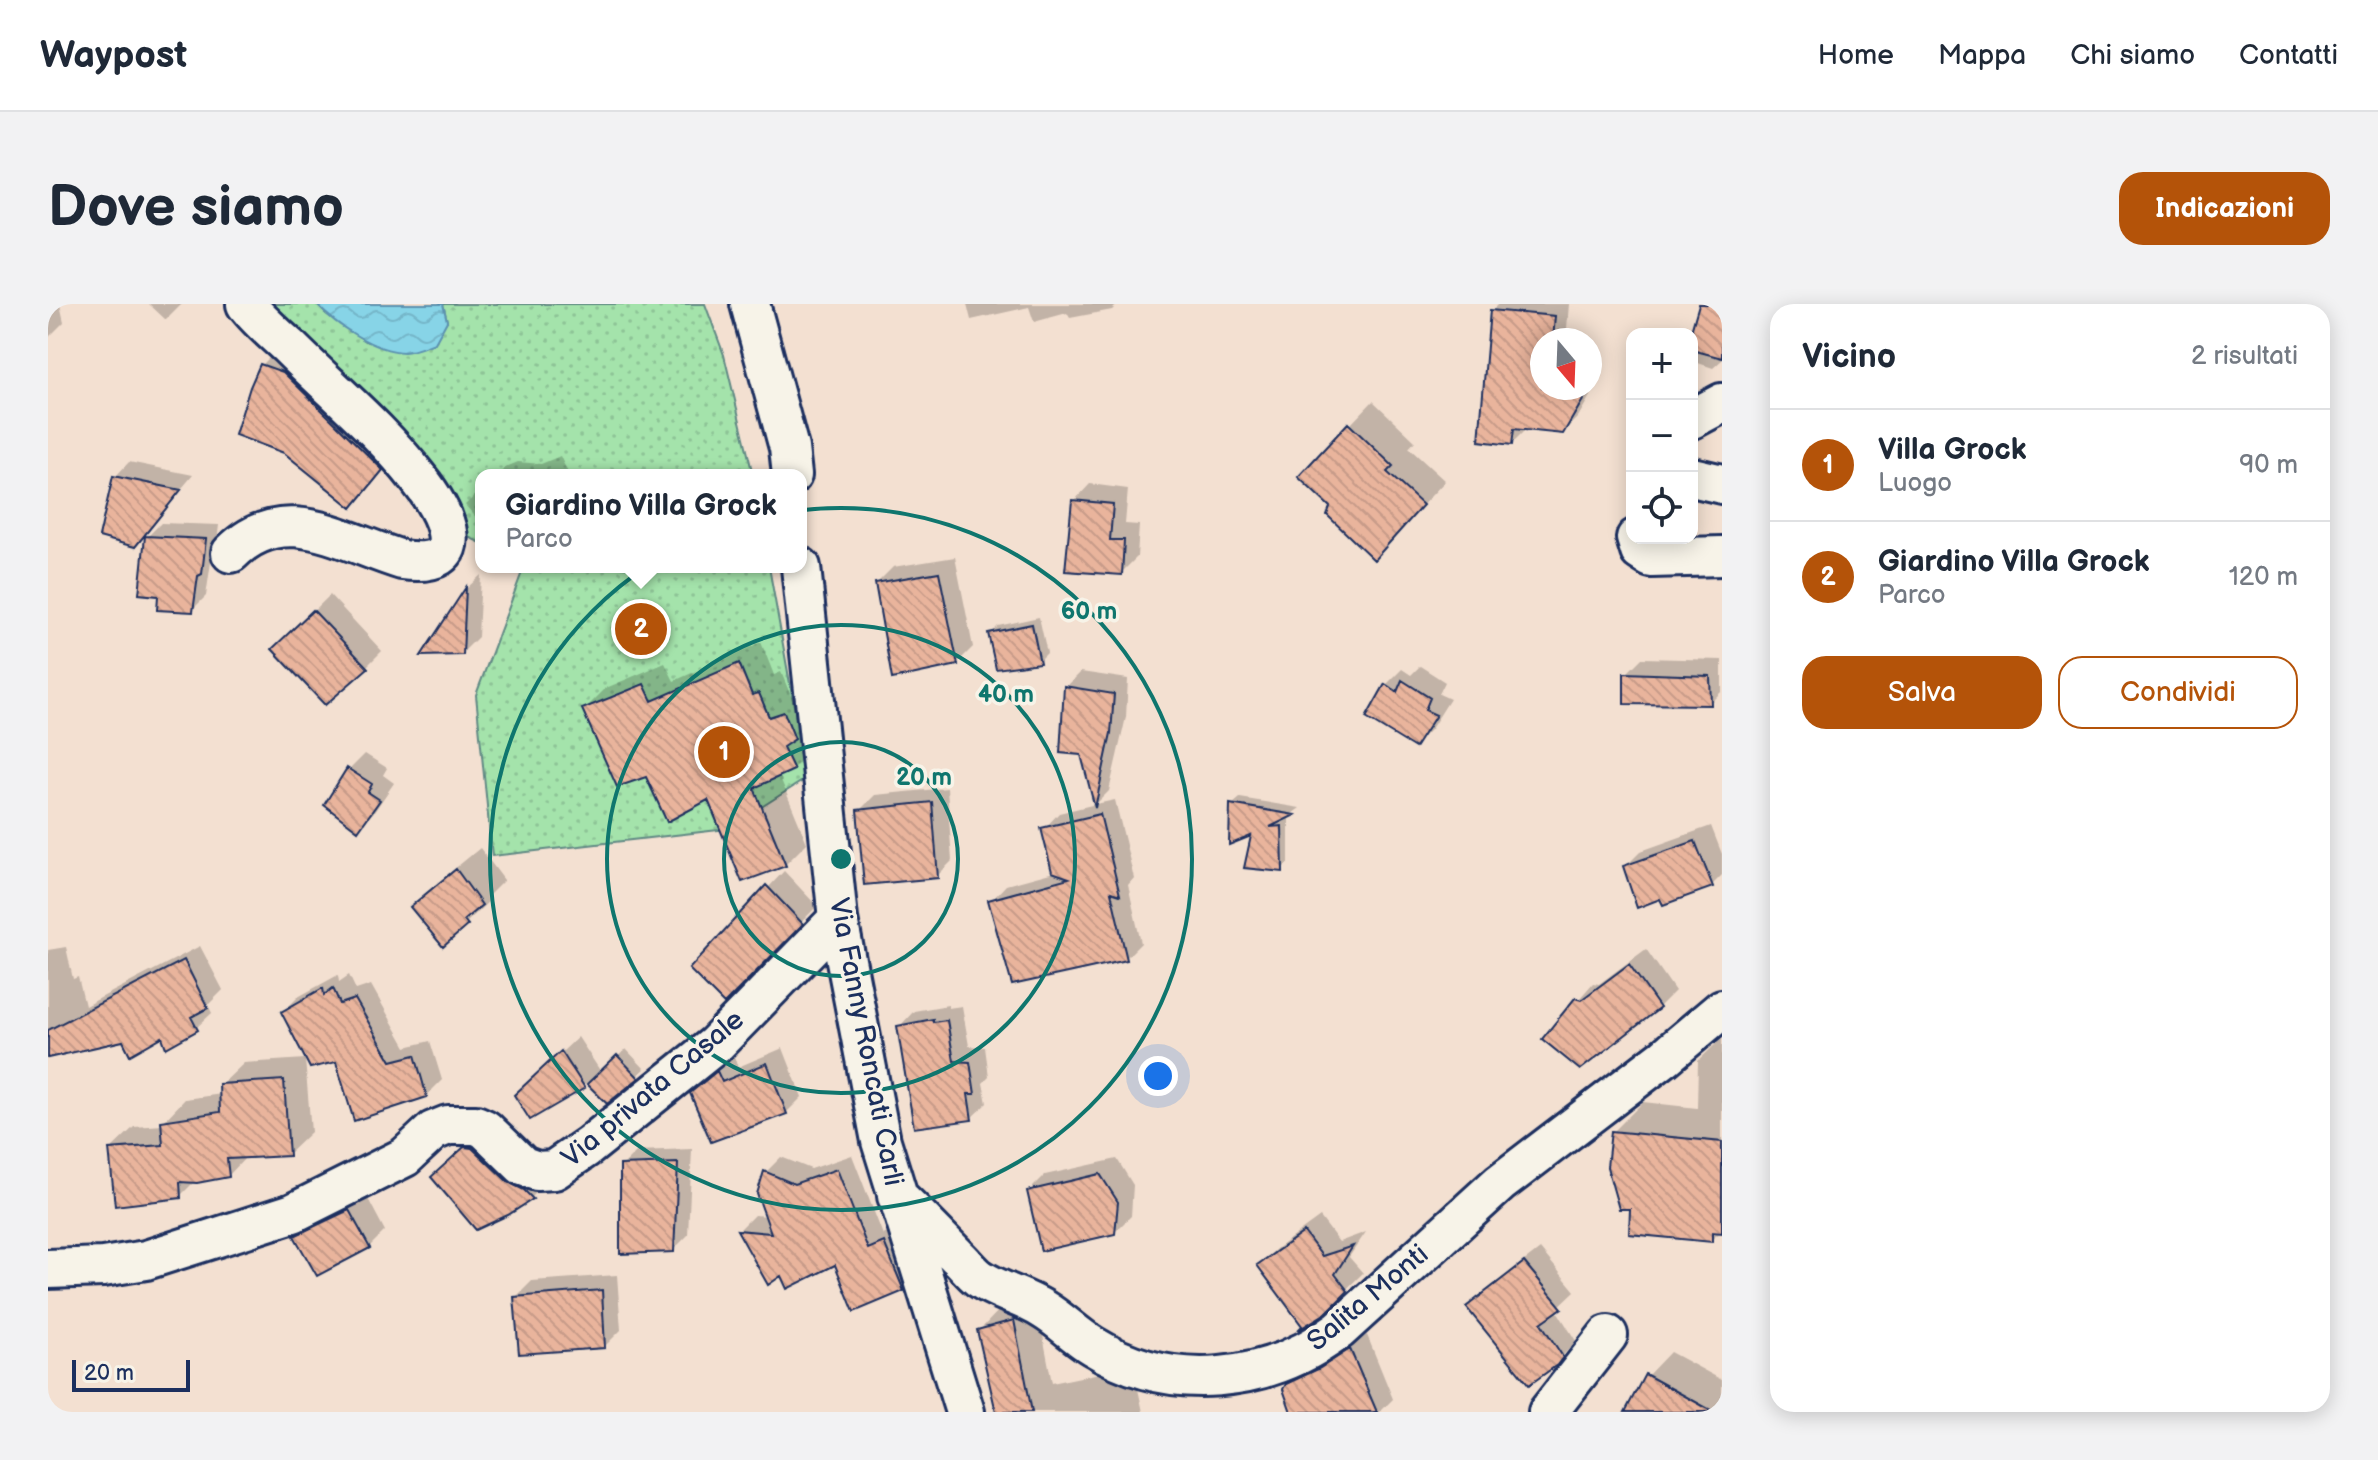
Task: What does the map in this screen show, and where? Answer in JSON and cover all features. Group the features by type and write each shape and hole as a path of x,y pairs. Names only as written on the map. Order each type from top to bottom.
{"street":[{"path":"231,553 246,539 277,526 297,526 418,562 442,555 449,541 432,497 401,457 246,304"},
{"path":"750,304 789,448 791,469"},
{"path":"1698,416 1722,403"},
{"path":"1698,478 1722,484"},
{"path":"1638,544 1640,551 1651,558 1722,556"},
{"name":"Via Fanny Roncati Carli","path":"802,573 838,919 881,1141 965,1412"},
{"name":"Via privata Casale","path":"48,1269 103,1267 146,1260 293,1213 405,1157 433,1131 448,1125 476,1125 485,1129 523,1166 537,1171 554,1170 589,1146 715,1045 838,919"},
{"name":"Salita Monti","path":"897,1196 979,1278 1042,1309 1112,1356 1177,1376 1202,1378 1251,1373 1288,1361 1339,1330 1500,1183 1665,1057 1722,1009"},
{"path":"1548,1412 1608,1335"}],"green space":[{"path":"270,304 316,304 367,342 447,321 443,304 705,304 724,355 752,469 475,469 475,540 468,537 418,450"},
{"path":"522,573 770,573 807,778 727,829 492,856 476,695"}],"water":[{"path":"316,304 443,304 447,321 435,343 408,352 392,351 356,336"}],"building":[{"path":"1699,304 1722,304 1722,358 1698,352 1698,328 1692,328"},
{"path":"1490,310 1555,316 1554,328 1530,328 1530,400 1583,400 1563,434 1514,429 1512,445 1479,441"},
{"path":"260,364 283,372 383,470 352,508 284,453 235,435"},
{"path":"1348,423 1393,466 1387,472 1423,505 1374,560 1327,515 1330,507 1298,477"},
{"path":"113,476 181,490 135,547 99,537"},
{"path":"1072,500 1113,504 1110,540 1124,540 1122,575 1065,571"},
{"path":"145,536 206,539 193,612 157,610 158,596 139,594"},
{"path":"939,572 958,665 892,679 875,583"},
{"path":"466,587 463,655 421,656"},
{"path":"313,610 368,668 325,705 272,649"},
{"path":"1032,624 1040,663 996,669 988,633"},
{"path":"739,663 752,695 759,693 769,717 784,712 795,739 783,747 794,770 754,788 786,866 742,882 708,800 667,822 646,777 617,787 582,709 644,684 652,701"},
{"path":"1624,673 1710,676 1711,705 1624,704"},
{"path":"1402,680 1430,698 1425,710 1436,715 1415,748 1366,718 1385,684 1397,692"},
{"path":"1064,686 1114,694 1111,733 1095,808 1081,755 1060,753"},
{"path":"347,768 372,784 368,792 380,800 358,831 324,805"},
{"path":"932,802 938,878 864,885 857,810"},
{"path":"1230,804 1295,815 1270,827 1282,826 1283,872 1244,868 1251,836 1229,845"},
{"path":"1100,814 1120,895 1111,892 1127,960 1012,985 988,900 1069,878 1052,872 1041,828"},
{"path":"1695,841 1713,887 1663,905 1660,899 1637,908 1623,866"},
{"path":"456,869 482,905 464,920 468,925 443,947 410,907"},
{"path":"766,885 803,924 724,1004 689,969"},
{"path":"184,960 208,1008 191,1017 198,1030 166,1048 162,1037 130,1055 123,1041 48,1058 48,1030"},
{"path":"1629,964 1660,1008 1580,1070 1542,1039 1575,998 1581,1000"},
{"path":"323,988 324,995 333,988 340,1004 355,999 391,1061 415,1055 427,1097 354,1121 336,1062 310,1068 281,1012"},
{"path":"933,1019 933,1022 947,1020 954,1061 970,1062 975,1094 968,1094 972,1120 914,1128 897,1026"},
{"path":"561,1051 585,1088 530,1120 514,1095"},
{"path":"617,1055 639,1078 607,1104 587,1084"},
{"path":"767,1063 787,1114 711,1142 690,1093 717,1071 722,1082"},
{"path":"284,1080 289,1156 227,1159 229,1177 197,1183 180,1182 181,1198 115,1206 109,1149 163,1145 161,1121 220,1112 219,1084"},
{"path":"1611,1131 1722,1142 1722,1233 1712,1232 1712,1242 1629,1234 1630,1209 1619,1209 1607,1167"},
{"path":"464,1147 472,1148 508,1182 533,1199 476,1230 431,1177"},
{"path":"678,1163 674,1252 620,1254 620,1165"},
{"path":"837,1169 868,1249 884,1242 904,1291 854,1312 835,1265 787,1289 781,1276 768,1285 737,1230 771,1233 757,1194 764,1171 794,1184"},
{"path":"1100,1174 1118,1202 1115,1234 1041,1251 1027,1191"},
{"path":"349,1210 370,1248 317,1276 294,1236"},
{"path":"1304,1232 1322,1256 1353,1246 1335,1274 1348,1291 1326,1313 1298,1330 1302,1326 1257,1265"},
{"path":"1524,1262 1562,1308 1541,1323 1563,1357 1529,1385 1466,1307"},
{"path":"602,1290 605,1348 519,1354 514,1297"},
{"path":"1014,1320 1032,1412 996,1412 977,1330"},
{"path":"1350,1349 1377,1412 1291,1412 1283,1389 1286,1384"},
{"path":"1645,1374 1714,1412 1625,1412"}],"place":[{"name":"Giardino Villa Grock","path":"641,629"},
{"name":"Villa Grock","path":"724,752"}]}
